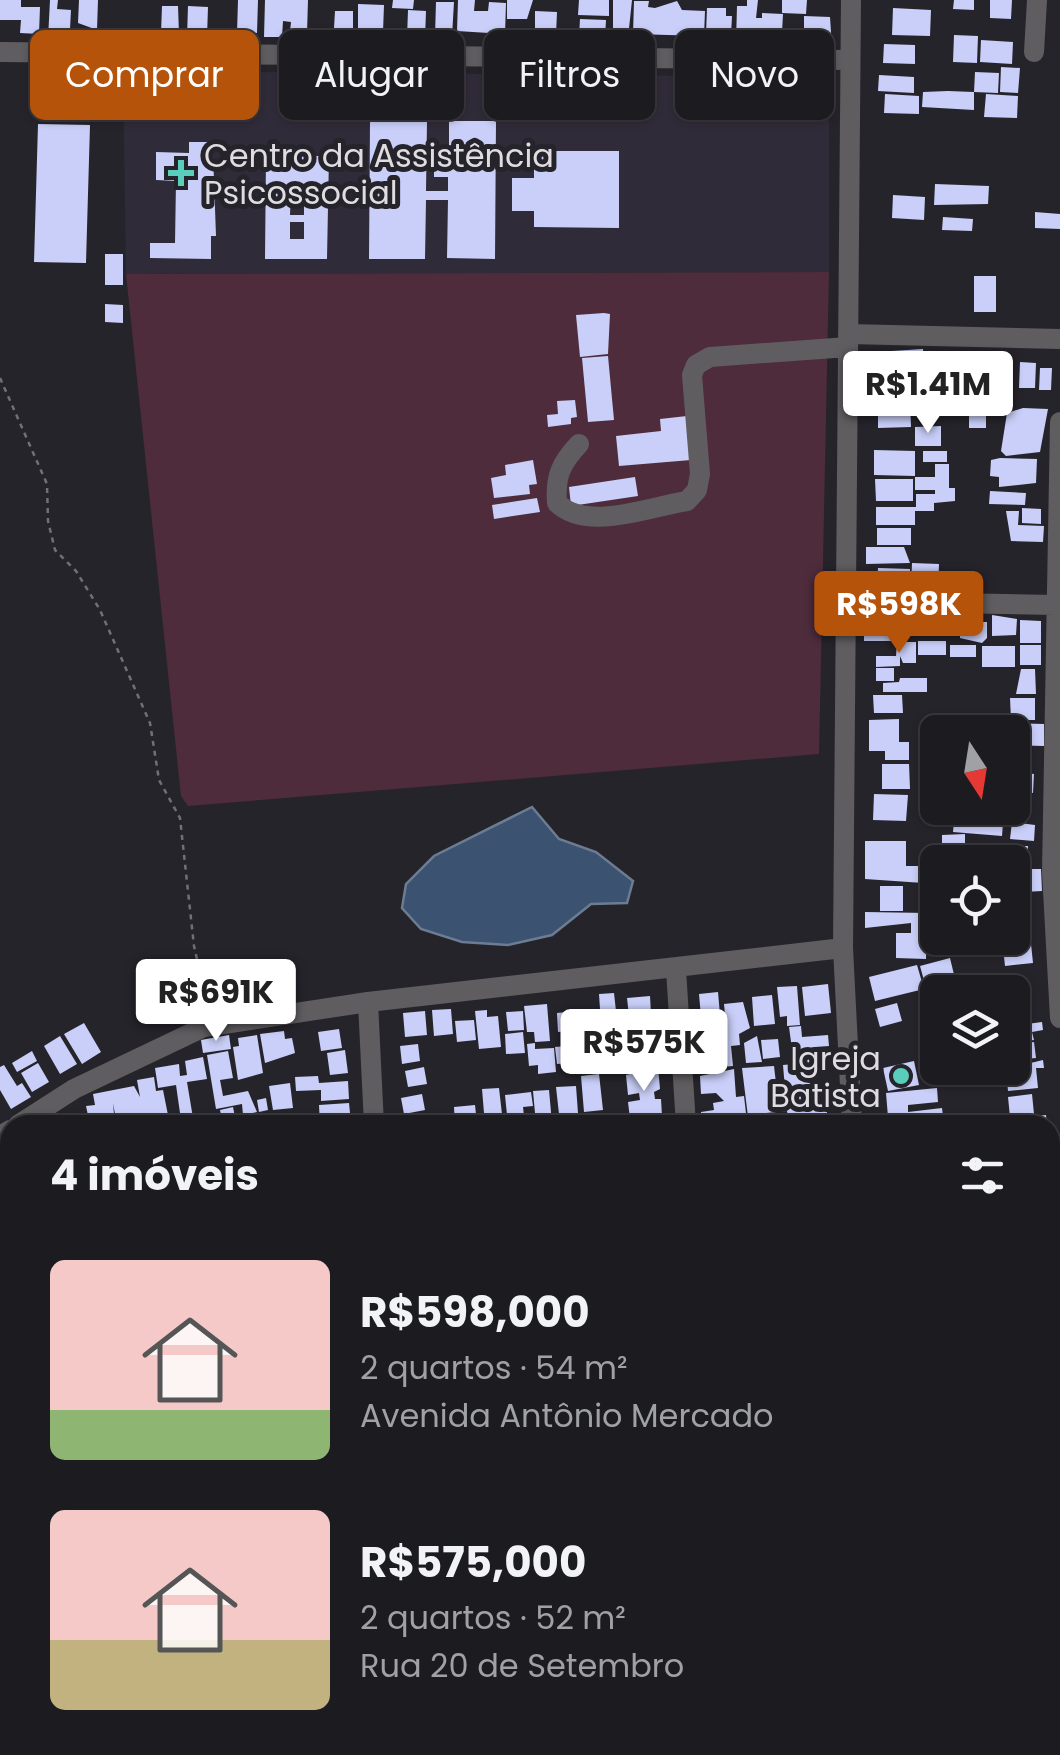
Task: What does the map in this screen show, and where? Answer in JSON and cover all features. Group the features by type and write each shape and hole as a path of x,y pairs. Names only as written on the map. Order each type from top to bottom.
{"street":[{"path":"851,0 843,948 851,1115"},
{"path":"1034,52 1037,0"},
{"path":"0,52 850,60"},
{"path":"579,444 563,462 555,480 557,503 570,515 593,517 687,501 698,490 700,474 692,375 696,365 710,357 848,341 1060,339"},
{"path":"1060,422 1052,872 1060,1018"},
{"path":"847,600 1055,605"},
{"path":"34,1115 74,1089 171,1040 225,1023 368,1002 843,948"},
{"path":"676,970 685,1115"},
{"path":"368,1002 374,1115"}],"path":[{"path":"0,378 47,484 48,520 55,550 76,571 100,610 150,723 159,780 180,818 201,977 225,1023"}],"shaded area":[{"path":"259,72 279,72 279,120 464,120 464,74 484,74 484,120 655,120 655,76 675,76 675,120 829,120 829,272 126,274 124,120 259,120"},
{"path":"829,272 819,754 188,806 181,796 126,274"}],"water":[{"path":"532,807 559,839 596,852 633,881 627,903 591,904 552,935 508,945 462,942 421,929 402,908 406,884 434,856"}],"building":[{"path":"0,0 21,0 21,7 40,7 39,30 30,30 30,34 20,33 21,20 0,20"},
{"path":"50,0 58,0 57,9 71,10 70,29 48,30"},
{"path":"79,0 98,0 97,30 78,23"},
{"path":"238,0 258,0 257,30 237,30"},
{"path":"265,0 308,0 307,30 290,30 291,22 283,21 279,37 264,37"},
{"path":"393,0 414,0 413,9 392,8"},
{"path":"458,0 475,0 474,11 488,11 489,2 506,3 505,30 457,30"},
{"path":"507,0 533,0 527,19 507,19"},
{"path":"579,0 609,0 609,16 578,15"},
{"path":"613,0 632,0 629,30 613,30"},
{"path":"747,0 758,0 756,18 762,18 762,13 783,14 782,30 736,30 737,6 747,6"},
{"path":"782,0 807,0 806,14 782,13"},
{"path":"954,0 974,0 974,10 953,9"},
{"path":"990,0 1012,0 1011,19 990,18"},
{"path":"634,1 649,1 648,7 655,8 677,1 682,10 705,11 704,30 675,30 675,35 633,30"},
{"path":"436,2 454,2 452,30 435,30"},
{"path":"358,4 384,5 383,30 358,30"},
{"path":"162,6 178,6 179,30 161,30"},
{"path":"188,6 208,7 207,30 187,30"},
{"path":"707,8 726,8 726,16 732,16 731,30 706,30"},
{"path":"893,8 931,10 930,36 892,35"},
{"path":"408,10 426,11 425,30 407,30"},
{"path":"335,11 353,11 353,29 334,28"},
{"path":"535,11 557,12 556,30 535,30"},
{"path":"804,16 830,17 831,30 804,30"},
{"path":"580,19 606,20 605,30 579,30"},
{"path":"954,35 978,36 977,63 953,62"},
{"path":"981,40 1013,42 1012,64 980,62"},
{"path":"884,44 915,45 915,64 883,63"},
{"path":"1001,67 1020,68 1018,93 1000,92"},
{"path":"975,72 999,73 998,93 974,92"},
{"path":"879,75 914,77 914,93 878,91"},
{"path":"923,92 974,92 974,110 922,107"},
{"path":"885,94 919,96 919,114 884,113"},
{"path":"986,94 1018,96 1017,118 984,117"},
{"path":"370,121 427,121 426,191 448,191 448,177 434,177 434,146 449,146 449,121 496,121 495,259 447,258 448,200 426,200 425,259 369,259"},
{"path":"38,124 90,125 86,263 34,262"},
{"path":"189,142 210,142 213,153 216,236 211,236 211,259 150,258 150,243 175,243 176,181 156,180 156,152 189,153"},
{"path":"534,151 619,151 619,228 534,227 534,211 512,211 512,178 534,178"},
{"path":"266,156 329,156 327,259 265,259","holes":["291,188 304,189 304,215 290,215","290,222 304,222 304,239 290,239"]},
{"path":"935,184 989,186 988,204 934,205"},
{"path":"893,195 925,197 924,220 892,218"},
{"path":"1035,212 1060,214 1060,229 1035,228"},
{"path":"943,217 973,219 972,231 942,230"},
{"path":"105,254 123,254 123,285 105,285"},
{"path":"974,276 996,276 996,312 974,312"},
{"path":"105,304 123,305 123,323 105,322"},
{"path":"610,314 608,354 580,357 576,315"},
{"path":"923,349 924,372 878,375 876,352"},
{"path":"928,351 945,351 946,376 929,377"},
{"path":"608,356 614,420 588,422 582,358"},
{"path":"970,361 971,398 954,398 953,362"},
{"path":"1020,362 1036,363 1035,388 1019,388"},
{"path":"1040,368 1052,368 1051,390 1039,390"},
{"path":"977,373 1000,373 1000,405 986,405 986,428 969,428 969,406 977,406"},
{"path":"575,400 577,417 571,418 571,424 548,427 547,415 558,414 557,401"},
{"path":"910,400 911,427 878,428 878,401"},
{"path":"1023,408 1048,409 1040,452 1006,456 1001,451 1007,413"},
{"path":"687,416 691,460 619,466 616,436 661,431 660,419"},
{"path":"941,426 941,446 915,446 915,427"},
{"path":"874,450 915,451 915,476 874,475"},
{"path":"923,451 947,451 947,462 923,462"},
{"path":"1037,459 1036,483 999,487 999,477 990,476 991,460"},
{"path":"533,460 537,484 529,485 530,494 494,498 491,478 506,475 505,465"},
{"path":"935,464 949,464 949,488 955,488 955,501 934,503 934,511 915,511 915,525 876,525 876,507 916,507 916,494 935,494 935,490 915,490 915,477 935,477"},
{"path":"635,477 638,496 571,506 569,487"},
{"path":"875,479 913,479 913,501 876,501"},
{"path":"990,491 1026,493 1025,505 989,504"},
{"path":"537,498 540,512 494,519 492,505"},
{"path":"1022,508 1041,509 1041,524 1022,523"},
{"path":"1006,511 1019,511 1018,525 1044,526 1043,542 1011,541"},
{"path":"877,528 911,528 911,545 877,545"},
{"path":"866,547 904,547 910,563 866,564"},
{"path":"912,563 939,564 938,588 911,587"},
{"path":"878,568 910,569 909,591 877,590"},
{"path":"992,615 1017,619 1016,635 992,636"},
{"path":"902,616 941,616 941,631 902,631"},
{"path":"1020,620 1041,621 1041,643 1020,643"},
{"path":"970,622 987,622 987,638 982,643 960,638 960,626 970,626"},
{"path":"864,624 892,624 892,641 864,641"},
{"path":"918,641 946,641 946,655 918,655"},
{"path":"897,642 916,642 916,663 903,663 900,656 900,666 876,667 876,656 896,656"},
{"path":"950,645 976,645 976,657 950,657"},
{"path":"1020,645 1041,645 1041,665 1020,665"},
{"path":"982,646 1015,646 1015,667 982,667"},
{"path":"876,668 894,668 894,681 876,681"},
{"path":"1021,669 1035,669 1036,694 1016,694"},
{"path":"900,678 927,678 927,692 883,692 883,683 899,682"},
{"path":"873,695 902,695 903,713 874,713"},
{"path":"1010,698 1035,698 1035,720 1030,720 1030,715 1011,715"},
{"path":"899,719 899,742 909,742 909,760 885,760 885,751 869,751 869,720"},
{"path":"1030,724 1044,724 1044,746 1030,746"},
{"path":"882,764 909,764 910,789 882,789"},
{"path":"1030,774 1034,774 1030,793"},
{"path":"874,794 908,795 906,821 873,820"},
{"path":"954,825 1003,825 1002,836 953,832"},
{"path":"1012,825 1035,825 1034,841 1010,839"},
{"path":"965,834 965,845 942,845 942,835"},
{"path":"865,841 906,841 906,866 920,866 920,883 865,879"},
{"path":"1030,869 1041,869 1042,891 1030,892"},
{"path":"880,886 903,886 903,911 880,911"},
{"path":"865,912 920,913 920,955 926,955 926,959 896,958 896,933 911,933 911,923 865,928"},
{"path":"1030,934 1033,963 1005,966 1004,955 1030,955"},
{"path":"950,958 954,975 922,975 920,966"},
{"path":"917,965 920,990 875,1001 869,977"},
{"path":"828,984 831,1013 805,1016 802,987"},
{"path":"797,986 800,1025 787,1026 787,1016 780,1017 777,987"},
{"path":"718,992 720,1015 701,1017 699,994"},
{"path":"614,993 617,1020 601,1021 601,1030 583,1032 581,1011 600,1009 599,994"},
{"path":"772,995 775,1024 754,1026 752,997"},
{"path":"650,996 651,1014 629,1016 627,998"},
{"path":"743,1002 750,1028 739,1034 740,1045 731,1046 733,1066 711,1068 709,1048 700,1049 697,1021 721,1019 723,1037 727,1037 724,1004"},
{"path":"897,1003 902,1021 880,1027 875,1009"},
{"path":"547,1004 550,1041 535,1042 534,1032 527,1032 524,1006"},
{"path":"451,1009 453,1034 434,1036 432,1010"},
{"path":"487,1010 487,1017 498,1016 501,1047 479,1049 475,1011"},
{"path":"425,1011 427,1035 405,1037 403,1013"},
{"path":"523,1011 524,1030 508,1031 506,1012"},
{"path":"577,1011 579,1030 558,1032 557,1013"},
{"path":"660,1015 662,1039 630,1042 628,1018"},
{"path":"474,1020 476,1040 457,1042 455,1021"},
{"path":"1042,1022 1043,1030 1032,1032 1034,1040 1030,1041 1030,1024"},
{"path":"84,1023 101,1052 82,1064 64,1034"},
{"path":"801,1026 802,1037 828,1035 829,1046 815,1047 813,1062 816,1087 824,1086 827,1113 788,1115 787,1111 748,1115 742,1068 774,1066 777,1092 811,1091 811,1087 785,1089 783,1065 794,1064 789,1027"},
{"path":"339,1029 342,1048 321,1051 318,1032"},
{"path":"284,1031 285,1039 292,1038 295,1053 265,1063 260,1034"},
{"path":"523,1032 525,1053 506,1054 505,1034"},
{"path":"229,1035 231,1049 203,1053 201,1040"},
{"path":"257,1035 263,1073 238,1080 233,1047 239,1046 238,1038"},
{"path":"60,1036 77,1064 60,1074 44,1046"},
{"path":"757,1036 762,1062 746,1063 744,1043"},
{"path":"778,1039 780,1057 763,1059 761,1040"},
{"path":"651,1042 653,1064 627,1066 625,1044"},
{"path":"1034,1042 1036,1058 1030,1058 1030,1043"},
{"path":"535,1043 535,1049 554,1048 556,1072 538,1074 538,1065 529,1066 527,1044"},
{"path":"418,1044 420,1061 402,1064 400,1046"},
{"path":"579,1045 581,1071 569,1072 569,1063 557,1064 555,1047"},
{"path":"345,1050 348,1073 330,1075 327,1053"},
{"path":"32,1051 37,1061 17,1072 12,1063"},
{"path":"228,1051 233,1078 220,1080 223,1096 248,1091 257,1112 243,1115 242,1104 216,1109 207,1055"},
{"path":"203,1057 207,1079 187,1082 192,1115 180,1115 176,1085 158,1088 155,1068 179,1064 180,1076 187,1075 185,1061"},
{"path":"600,1057 601,1068 583,1069 582,1059"},
{"path":"1043,1060 1044,1068 1036,1068 1038,1088 1008,1091 1007,1085 1030,1085 1030,1063"},
{"name":"Igreja Batista","path":"914,1061 919,1085 888,1091 883,1068"},
{"path":"38,1063 49,1082 32,1092 21,1073"},
{"path":"4,1065 17,1086 22,1083 31,1097 11,1109 0,1090 0,1067"},
{"path":"424,1067 427,1084 408,1087 405,1071"},
{"path":"658,1067 660,1089 654,1092 655,1099 661,1099 662,1115 630,1115 628,1102 640,1100 639,1093 628,1095 626,1075"},
{"path":"734,1069 736,1097 744,1096 746,1115 701,1115 714,1110 713,1103 724,1101 716,1093 701,1094 700,1076"},
{"path":"599,1074 603,1110 584,1112 581,1076"},
{"path":"318,1076 319,1083 348,1081 349,1099 321,1101 321,1090 296,1091 295,1077"},
{"path":"154,1077 156,1091 163,1090 168,1115 115,1115 113,1103 114,1115 88,1115 86,1106 95,1105 93,1094 134,1086 140,1097 137,1080"},
{"path":"290,1083 293,1108 273,1110 269,1086"},
{"path":"576,1086 578,1113 559,1114 556,1087"},
{"path":"499,1088 502,1115 484,1115 482,1089"},
{"path":"937,1088 938,1102 908,1105 908,1112 942,1108 943,1115 888,1115 886,1093"},
{"path":"549,1090 551,1115 535,1115 533,1091"},
{"path":"531,1092 533,1106 523,1107 524,1115 507,1115 505,1095"},
{"path":"422,1094 425,1110 404,1114 401,1098"},
{"path":"1032,1094 1034,1114 1010,1115 1008,1097"},
{"path":"266,1098 268,1110 259,1112 257,1100"},
{"path":"349,1103 350,1115 320,1115 319,1105"},
{"path":"475,1105 476,1115 454,1115 454,1107"},
{"path":"233,1107 235,1115 221,1115 220,1110"}],"place":[{"name":"Centro da Assistência Psicossocial","path":"181,173"},
{"name":"Igreja Batista","path":"901,1076"}]}
